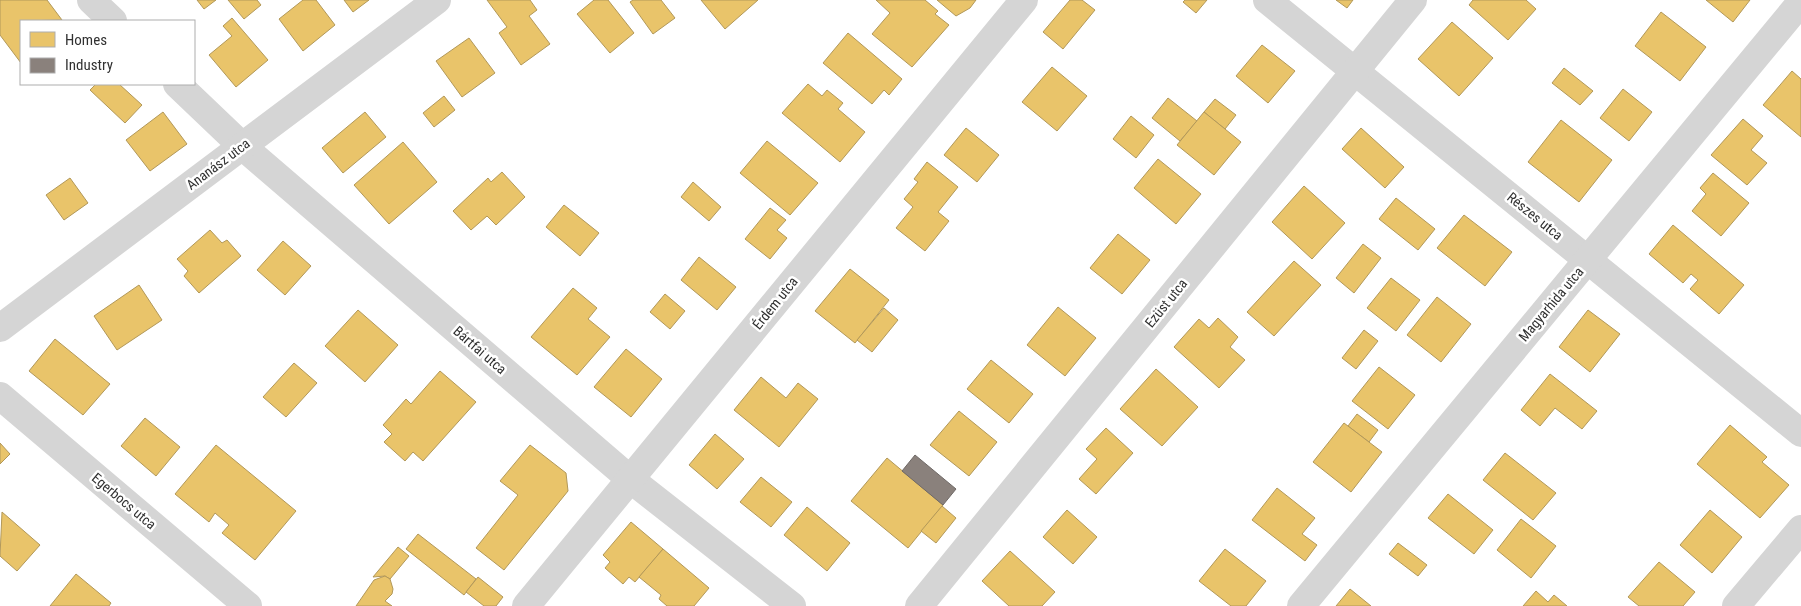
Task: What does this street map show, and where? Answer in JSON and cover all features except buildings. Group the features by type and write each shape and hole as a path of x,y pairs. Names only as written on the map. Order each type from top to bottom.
{"street":[{"path":"91,0 112,20"},
{"name":"Ananász utca","path":"0,328 437,0"},
{"name":"Érdem utca","path":"526,606 1024,0"},
{"name":"Részes utca","path":"1268,0 1801,433"},
{"name":"Ezüst utca","path":"919,606 1413,0"},
{"name":"Magyarhida utca","path":"1301,606 1801,2"},
{"name":"Bártfai utca","path":"178,85 242,146 630,479 792,606"},
{"name":"Egerbocs utca","path":"0,396 248,606"},
{"path":"1736,606 1801,530"}]}
